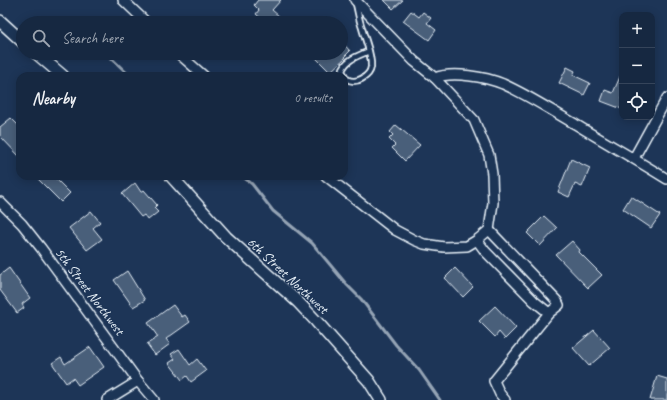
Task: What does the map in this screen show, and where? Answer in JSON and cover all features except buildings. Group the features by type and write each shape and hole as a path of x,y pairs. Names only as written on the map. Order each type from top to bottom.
{"street":[{"path":"122,0 139,16"},
{"path":"331,180 389,226 424,244 444,248 467,246 489,230 493,203 493,187 489,155 474,120 435,78 414,61 355,0"},
{"path":"0,21 16,36"},
{"path":"44,60 58,72"},
{"path":"186,60 199,72"},
{"path":"435,78 445,75 460,75 487,79 503,84 534,100 634,158 667,179"},
{"path":"634,158 667,98"},
{"name":"6th Street Northwest","path":"175,180 226,237 298,302 316,321 369,381 380,400"},
{"name":"5th Street Northwest","path":"0,202 22,224 41,248 138,381 154,400"},
{"path":"489,230 557,301 559,305 549,314 494,381 500,394 505,400"},
{"path":"477,240 485,251 534,301 549,314"},
{"path":"107,400 138,381"}],"lane":[{"path":"348,78 353,81 360,80 369,73 371,66 369,51 355,0"},
{"path":"343,72 344,65 354,57 369,51"}],"waterway":[{"path":"113,60 126,72"},
{"path":"247,180 252,184 273,211 312,243 347,285 361,299 396,345 419,370 440,400"}]}
